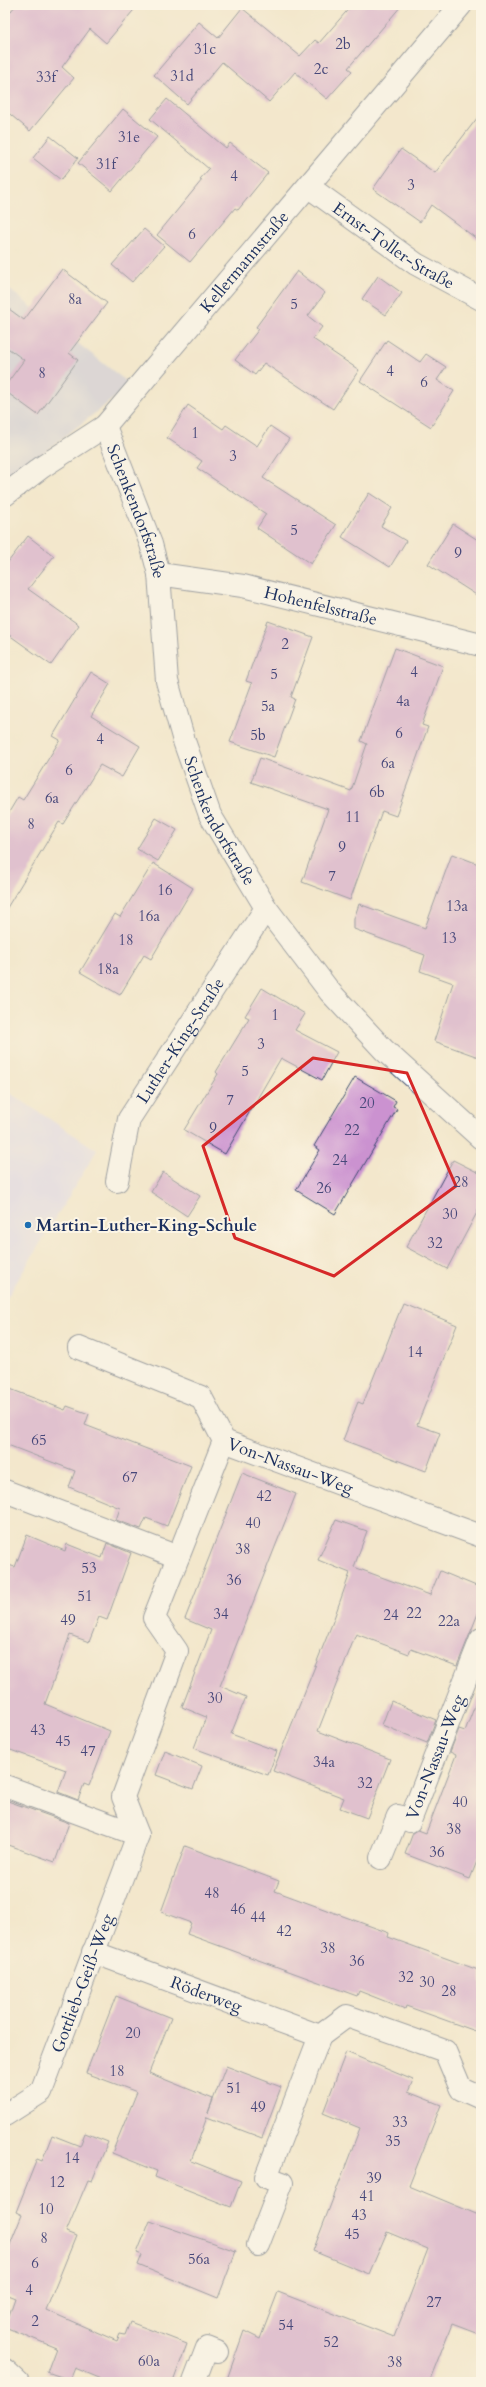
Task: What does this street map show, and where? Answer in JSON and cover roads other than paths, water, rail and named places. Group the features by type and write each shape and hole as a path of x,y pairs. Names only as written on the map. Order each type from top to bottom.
{"street":[{"name":"Kellermannstraße","path":"5,495 42,467 105,426 309,187 461,5"},
{"name":"Ernst-Toller-Straße","path":"309,187 416,264 481,299"},
{"name":"Schenkendorfstraße","path":"105,426 151,544 159,574 167,681 184,740 210,815 266,908 330,992 370,1035 481,1138"},
{"name":"Hohenfelsstraße","path":"159,574 243,586 481,645"},
{"name":"Luther-King-Straße","path":"117,1181 129,1119 266,908"},
{"name":"Von-Nassau-Weg","path":"79,1348 201,1397 224,1440 481,1536"},
{"path":"138,1835 123,1797 177,1651 154,1618 224,1440"},
{"path":"5,1491 178,1557"},
{"name":"Von-Nassau-Weg","path":"381,1858 398,1816 410,1820 481,1639"},
{"path":"5,1786 138,1835"},
{"name":"Gottlieb-Geiß-Weg","path":"5,2115 42,2092 93,1952 138,1835"},
{"name":"Röderweg","path":"93,1952 320,2036"},
{"path":"258,2245 282,2182 266,2176 320,2036 347,2016 445,2051 461,2089 481,2098"},
{"path":"194,2382 207,2348 217,2352"},
{"path":"5,2370 18,2382"}],"place":[{"name":"Martin-Luther-King-Schule","path":"28,1225"}]}
